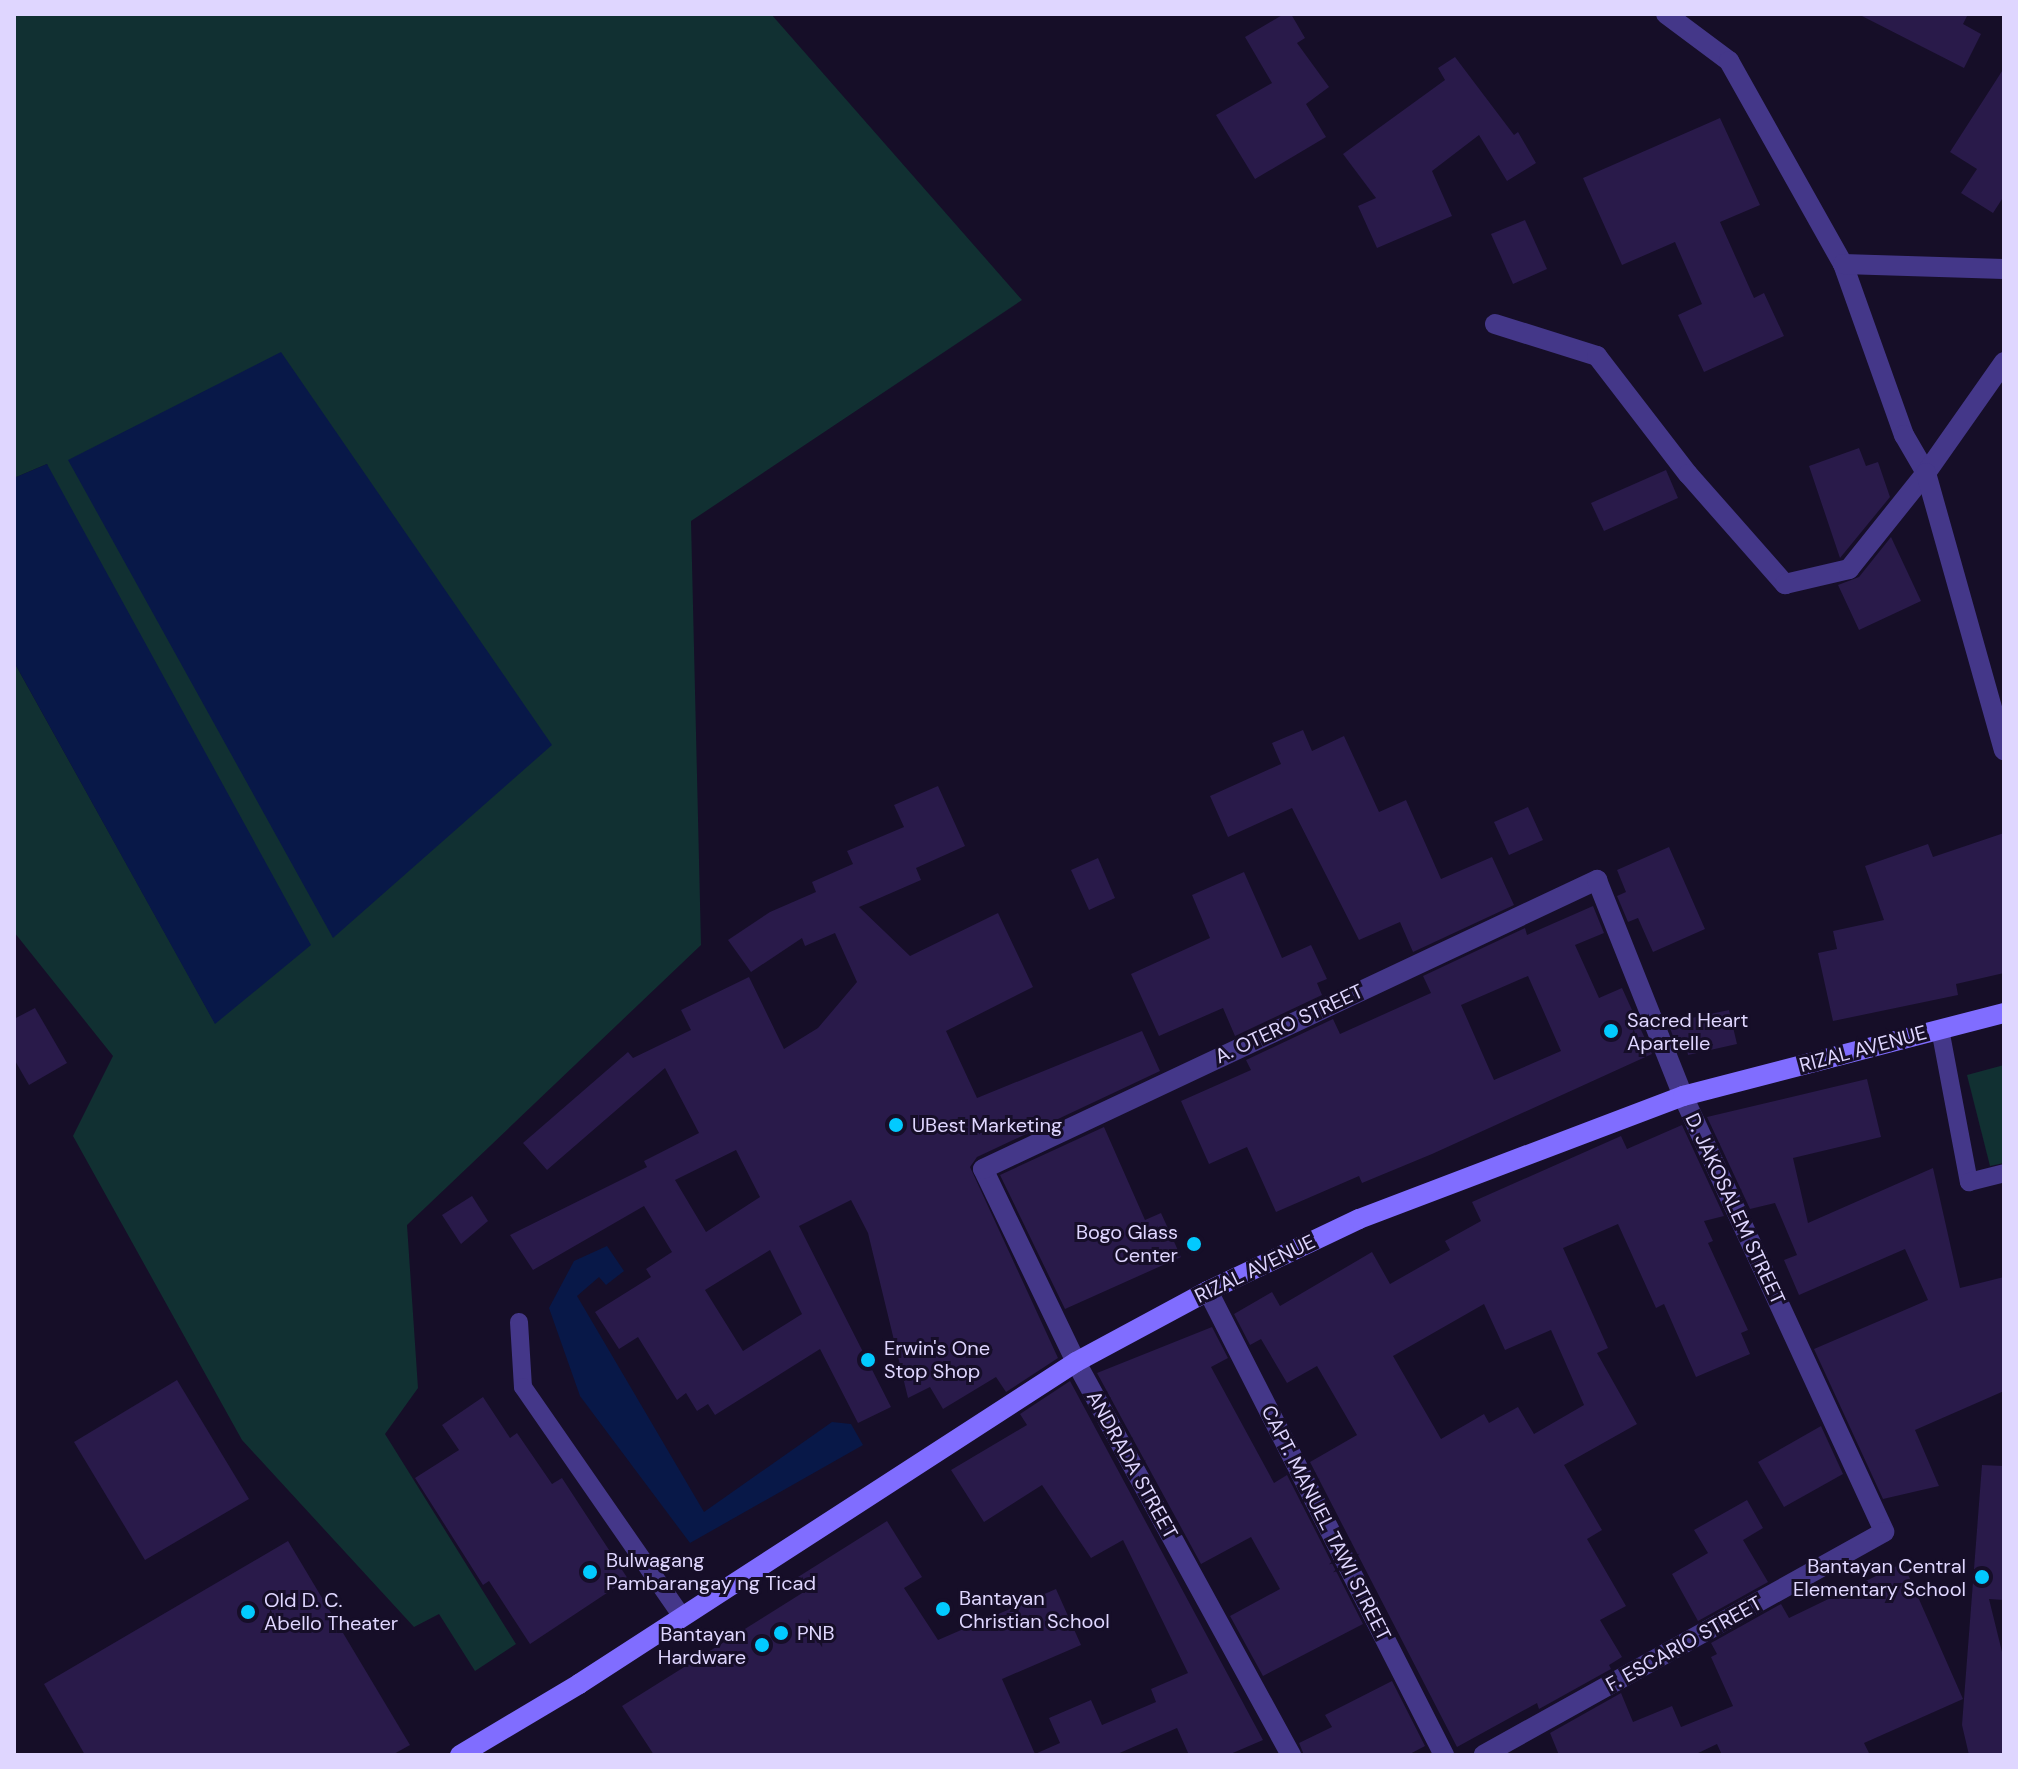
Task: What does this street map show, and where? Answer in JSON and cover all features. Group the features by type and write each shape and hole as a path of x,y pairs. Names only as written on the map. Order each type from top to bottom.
{"main road":[{"name":"RIZAL AVENUE","path":"460,1755 579,1684 1076,1362 1208,1291 1359,1219 1683,1096 2004,1013"}],"street":[{"path":"1666,14 1729,61 1843,264 1904,435 1926,473 2004,750"},
{"path":"1843,264 2004,269"},
{"path":"1495,324 1597,356 1688,474 1785,584 1849,569 1926,473 2004,362"},
{"name":"D. JAKOSALEM STREET","path":"1597,880 1683,1096 1884,1532"},
{"name":"A. OTERO STREET","path":"983,1169 1597,880"},
{"name":"ANDRADA STREET","path":"983,1169 1076,1362 1291,1755"},
{"name":"CAPT. MANUEL TAWI STREET","path":"1208,1291 1444,1755"},
{"name":"F. ESCARIO STREET","path":"1484,1755 1884,1532"}],"lane":[{"path":"1940,1029 1969,1182 2004,1173"},
{"path":"519,1322 523,1387 682,1617"}],"green space":[{"path":"14,14 771,14 1022,300 691,521 701,945 407,1225 418,1388 385,1434 516,1644 475,1671 439,1614 414,1627 242,1440 73,1136 113,1056 14,932 14,662 215,1023 47,464 14,478"},
{"path":"2004,1065 2004,1163 1990,1166 1967,1075"}],"water":[{"path":"281,352 552,745 333,938 68,460"},
{"path":"47,464 311,945 215,1024 14,662 14,478"},
{"path":"607,1246 624,1271 606,1285 599,1277 577,1296 704,1512 832,1422 851,1424 863,1445 690,1543 580,1396 549,1308 574,1261"}],"building":[{"path":"1284,14 1291,14 1305,38 1297,43 1329,87 1306,104 1326,137 1255,179 1216,115 1272,83 1245,37"},
{"path":"1858,14 1968,14 1963,24 1981,34 1964,68"},
{"path":"1455,57 1514,135 1518,132 1536,163 1507,181 1479,135 1432,171 1452,216 1377,248 1358,206 1376,198 1343,154 1445,80 1438,68"},
{"path":"2004,68 2004,196 1993,213 1961,193 1977,169 1950,152"},
{"path":"1720,118 1760,205 1720,222 1754,298 1764,293 1784,336 1704,372 1678,315 1702,304 1675,242 1622,265 1583,178"},
{"path":"1525,220 1547,269 1513,284 1491,234"},
{"path":"1859,448 1866,466 1878,462 1890,497 1840,558 1809,466"},
{"path":"1666,470 1678,498 1604,531 1591,503"},
{"path":"1891,537 1921,601 1859,630 1838,585 1859,577"},
{"path":"1303,730 1312,751 1344,736 1379,812 1406,800 1441,879 1492,857 1514,905 1413,952 1400,922 1359,940 1292,808 1228,837 1210,796 1281,764 1272,743"},
{"path":"938,786 965,846 916,868 921,880 859,907 910,956 998,913 1033,987 946,1031 977,1098 1142,1031 1160,1071 977,1157 970,1167 1058,1358 1006,1392 996,1377 943,1409 930,1387 908,1398 868,1233 851,1200 799,1226 891,1407 858,1423 820,1349 715,1415 708,1404 697,1411 686,1393 677,1400 638,1337 619,1349 595,1312 651,1277 646,1269 672,1252 644,1206 533,1270 510,1235 647,1167 644,1161 699,1133 665,1068 547,1170 523,1143 628,1052 633,1058 691,1030 681,1010 749,977 784,1049 818,1028 857,982 835,933 805,946 802,938 751,972 728,940 770,912 816,892 812,882 853,864 847,851 904,827 894,805","holes":["736,1150 760,1197 706,1232 675,1180","770,1250 802,1314 743,1351 705,1290"]},
{"path":"1528,807 1543,840 1509,855 1494,822"},
{"path":"2004,833 2004,973 1956,984 1958,995 1833,1021 1818,953 1837,949 1833,931 1884,920 1865,866 1928,844 1933,857"},
{"path":"1669,847 1705,929 1653,952 1638,918 1628,922 1617,896 1626,892 1617,870"},
{"path":"1098,858 1115,898 1089,910 1071,870"},
{"path":"1244,872 1282,958 1311,945 1327,979 1317,983 1322,995 1235,1036 1223,1008 1159,1036 1131,974 1210,938 1192,895"},
{"path":"1593,906 1604,933 1575,945 1599,998 1622,988 1652,1054 1432,1154 1362,1183 1359,1176 1276,1212 1247,1147 1209,1164 1181,1101 1251,1070 1246,1060 1333,1019 1340,1034 1431,993 1423,976 1525,928 1527,935","holes":["1528,976 1561,1051 1494,1080 1461,1005"]},
{"path":"35,1008 67,1063 29,1085 14,1059 14,1019"},
{"path":"1729,1010 1737,1044 1688,1055 1685,1040 1676,1044 1668,1023"},
{"path":"1867,1079 1881,1137 1793,1158 1808,1223 1933,1168 1960,1288 2004,1277 2004,1391 1915,1430 1939,1486 1883,1499 1814,1349 1928,1300 1905,1249 1799,1295 1784,1260 1797,1255 1775,1203 1750,1209 1707,1117"},
{"path":"1682,1125 1724,1216 1704,1221 1713,1241 1708,1243 1748,1330 1741,1333 1750,1354 1696,1377 1664,1304 1656,1308 1618,1224 1563,1248 1608,1348 1597,1353 1637,1424 1564,1465 1602,1530 1587,1539 1626,1606 1600,1620 1622,1657 1609,1665 1611,1669 1539,1709 1537,1703 1457,1747 1310,1462 1357,1435 1317,1366 1287,1383 1261,1339 1250,1345 1234,1314 1272,1292 1280,1306 1372,1252 1390,1284 1450,1250 1445,1241 1481,1221 1472,1202 1621,1136 1627,1149","holes":["1484,1304 1505,1350 1551,1330 1584,1405 1534,1434 1518,1407 1489,1423 1484,1414 1441,1439 1393,1356"]},
{"path":"1104,1127 1145,1220 1161,1213 1181,1257 1065,1309 1000,1175"},
{"path":"472,1196 488,1221 461,1244 442,1215"},
{"path":"1212,1327 1228,1358 1211,1367 1274,1483 1287,1475 1363,1624 1263,1676 1230,1616 1280,1589 1251,1537 1201,1564 1097,1373"},
{"path":"177,1380 249,1499 145,1560 74,1442"},
{"path":"1070,1381 1263,1740 1228,1755 1189,1755 1177,1728 1115,1755 654,1755 622,1706 807,1590 798,1577 887,1521 922,1577 904,1588 938,1640 1056,1589 1081,1645 1002,1679 1035,1754 1060,1743 1049,1718 1091,1700 1102,1725 1156,1702 1151,1689 1188,1673 1123,1540 1091,1558 1042,1485 984,1522 951,1470 1027,1425 1020,1414"},
{"path":"483,1397 510,1438 517,1433 552,1484 562,1478 628,1579 530,1644 489,1581 483,1585 415,1478 459,1450 442,1425"},
{"path":"1821,1426 1843,1474 1784,1507 1758,1462"},
{"path":"1982,1465 2004,1466 2004,1600 1989,1599 2004,1660 2004,1755 1969,1755 1962,1725"},
{"path":"1747,1500 1763,1528 1743,1540 1768,1582 1698,1621 1672,1574 1708,1553 1694,1530"},
{"name":"Old D. C. Abello Theater","path":"288,1541 410,1745 392,1755 85,1755 44,1684"},
{"path":"1903,1563 1963,1699 1864,1743 1870,1755 1722,1755 1717,1744 1694,1755 1559,1755 1550,1733 1621,1693 1633,1722 1672,1706 1681,1727 1733,1706 1711,1657 1717,1654 1711,1643 1781,1604 1789,1618"},
{"path":"1392,1681 1425,1746 1408,1755 1304,1755 1299,1743 1332,1727 1325,1715"}],"place":[{"name":"Sacred Heart Apartelle","path":"1611,1031"},
{"name":"UBest Marketing","path":"896,1125"},
{"name":"Bogo Glass Center","path":"1194,1244"},
{"name":"Erwin's One Stop Shop","path":"868,1360"},
{"name":"Bulwagang Pambarangay ng Ticad","path":"590,1572"},
{"name":"Bantayan Central Elementary School","path":"1982,1577"},
{"name":"Bantayan Christian School","path":"943,1609"},
{"name":"Old D. C. Abello Theater","path":"248,1612"},
{"name":"PNB","path":"781,1633"},
{"name":"Bantayan Hardware","path":"762,1645"}]}
